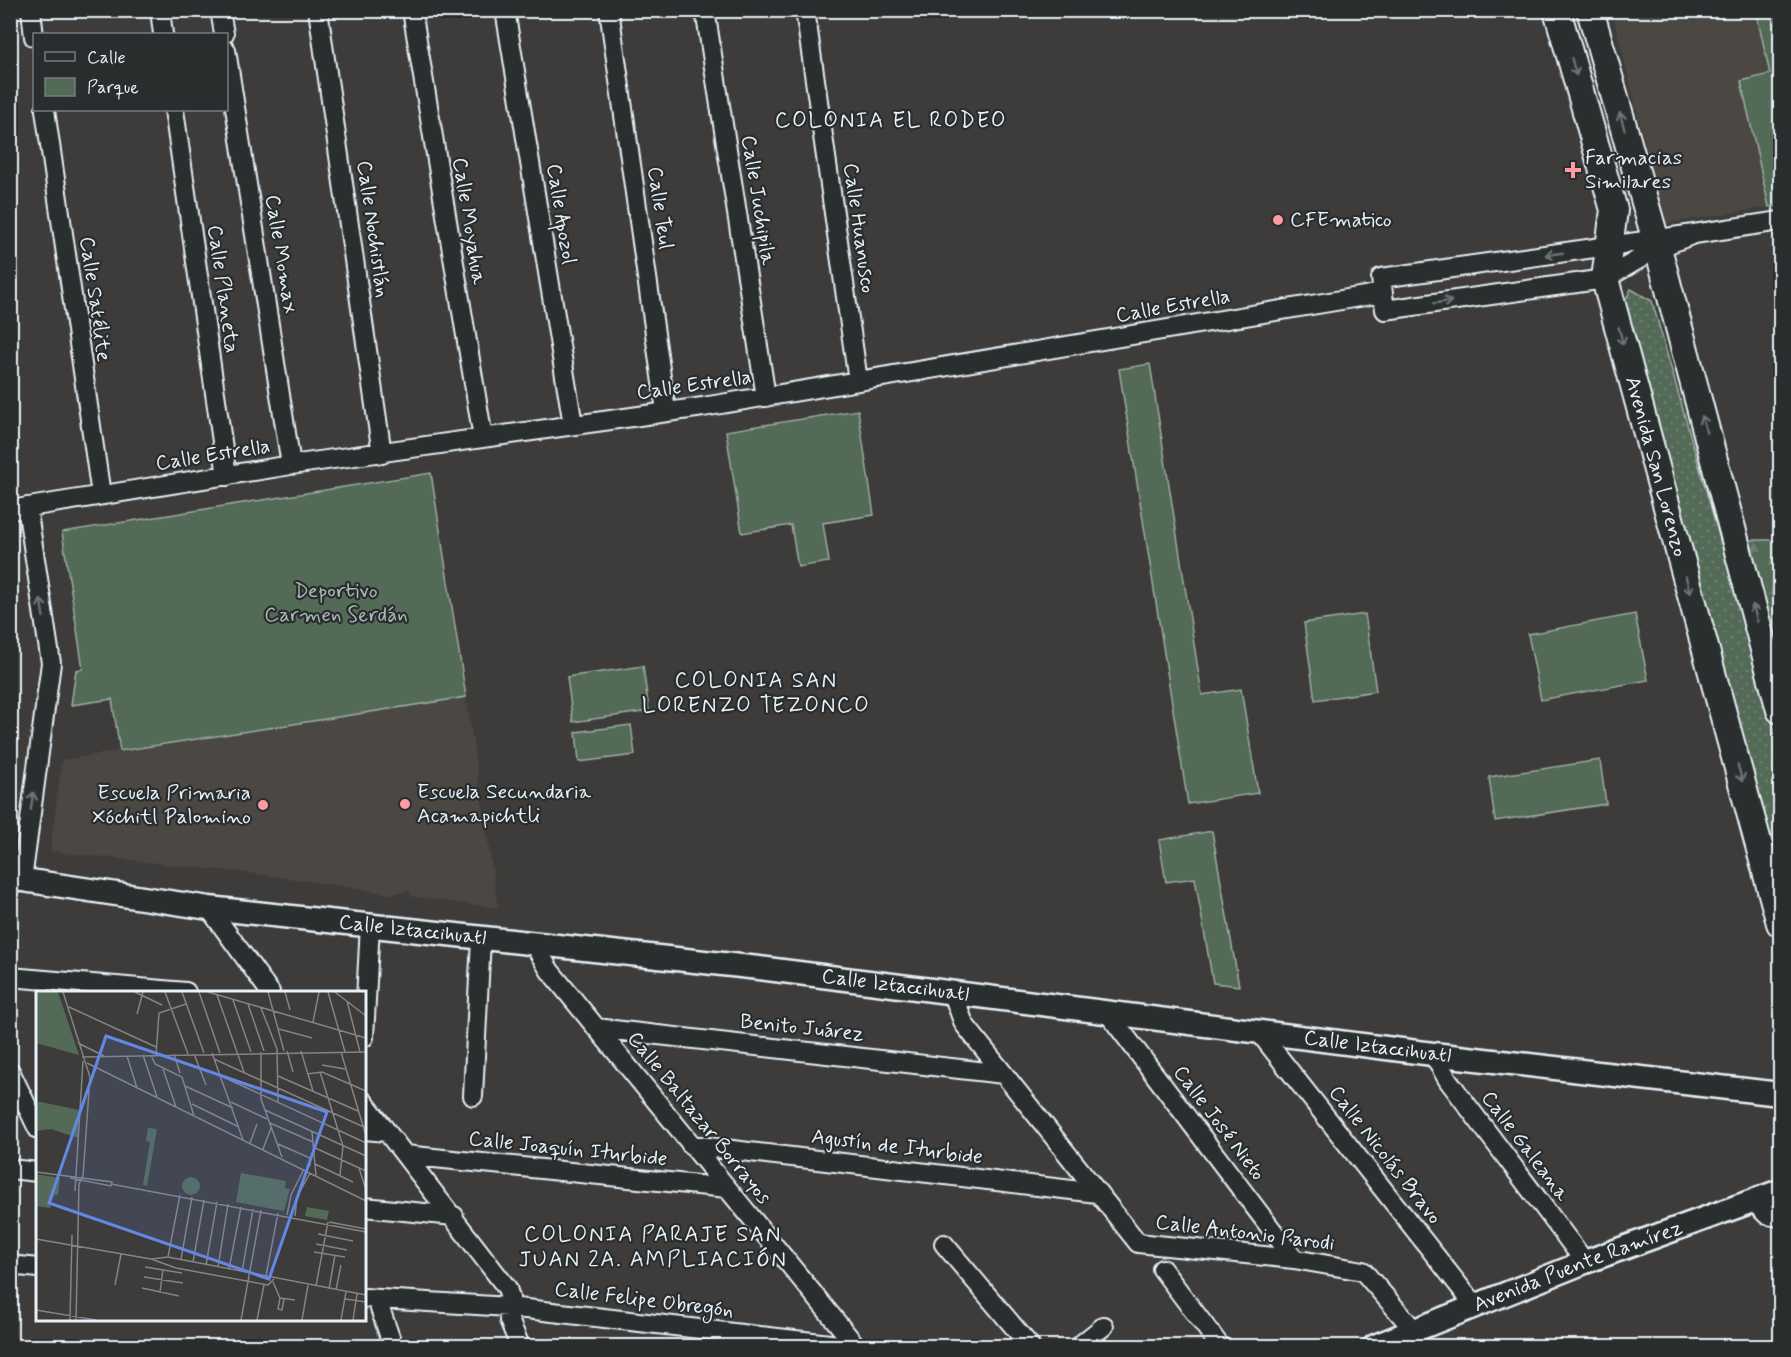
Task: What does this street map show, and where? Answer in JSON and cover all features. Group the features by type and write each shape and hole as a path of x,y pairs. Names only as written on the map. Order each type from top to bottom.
{"main road":[{"name":"Avenida San Lorenzo","path":"1557,10 1614,210 1605,279 1780,923"},
{"path":"1590,10 1657,243 1780,710"}],"street":[{"path":"31,10 34,33"},
{"path":"159,10 163,33"},
{"path":"220,10 224,33"},
{"name":"Calle Nochistlán","path":"318,10 382,454"},
{"name":"Calle Moyahua","path":"412,10 483,438"},
{"name":"Calle Apozol","path":"505,10 573,425"},
{"name":"Calle Teul","path":"609,10 666,411"},
{"name":"Calle Juchipila","path":"705,10 765,397"},
{"name":"Calle Huanusco","path":"805,10 858,381"},
{"name":"Calle Momax","path":"228,63 291,465"},
{"name":"Calle Satélite","path":"45,111 101,495"},
{"name":"Calle Planeta","path":"174,111 227,476"},
{"name":"Calle Estrella","path":"19,508 291,465 382,454 765,397 1383,294 1611,246 1657,243 1694,234 1780,221"},
{"name":"Calle Estrella","path":"1383,294 1605,279 1657,243"},
{"path":"16,879 51,663 19,508"},
{"name":"Calle Iztaccihuatl","path":"16,879 209,908 759,968 1433,1054 1779,1092"},
{"path":"209,908 269,991"},
{"path":"366,1000 370,925"},
{"path":"473,1096 481,939"},
{"name":"Calle Baltazar Borrayos","path":"533,944 550,971 856,1347"},
{"path":"10,977 164,991"},
{"name":"Calle Antonio Parodi","path":"953,994 964,1024 1138,1243 1294,1259 1363,1271 1414,1330"},
{"name":"Calle José Nieto","path":"1108,1013 1294,1259"},
{"name":"Benito Juárez","path":"596,1028 1004,1074"},
{"name":"Calle Nicolás Bravo","path":"1259,1032 1475,1306"},
{"name":"Calle Galeana","path":"1433,1054 1448,1080 1585,1262"},
{"path":"10,1071 31,1099 36,1120"},
{"path":"366,1105 454,1216 507,1288 510,1307 509,1320 520,1347"},
{"path":"366,1130 387,1132"},
{"name":"Agustín de Iturbide","path":"691,1145 1097,1193"},
{"name":"Calle Joaquín Iturbide","path":"405,1155 727,1188"},
{"path":"10,1169 36,1172"},
{"name":"Avenida Puente Ramírez","path":"1380,1346 1414,1330 1585,1262 1780,1191"},
{"path":"1753,1201 1767,1215 1780,1217"},
{"path":"366,1207 454,1216"},
{"path":"944,1244 1030,1347"},
{"path":"10,1265 36,1268"},
{"path":"1162,1269 1220,1347"},
{"path":"371,1299 393,1347"},
{"name":"Calle Felipe Obregón","path":"371,1299 510,1307 847,1347"},
{"path":"1078,1347 1104,1326"}],"shaded area":[{"path":"1612,11 1756,11 1770,74 1741,81 1769,207 1665,224"},
{"path":"466,697 498,908 410,896 410,891 391,894 275,876 50,851 62,760"}],"green space":[{"path":"1756,11 1780,11 1780,206 1769,207 1741,81 1770,74"},
{"path":"1631,289 1652,301 1780,750 1780,908 1621,308"},
{"path":"1150,364 1202,695 1241,689 1258,793 1188,804 1119,369"},
{"path":"858,410 874,515 823,523 829,562 798,567 791,525 742,533 726,431"},
{"name":"Deportivo Carmen Serdán","path":"431,473 466,697 120,751 112,699 71,705 76,670 83,669 62,532"},
{"path":"1741,540 1780,540 1780,673"},
{"path":"1365,614 1376,691 1315,700 1304,623"},
{"path":"1635,614 1648,680 1541,700 1528,634"},
{"path":"643,666 649,711 573,722 567,677"},
{"path":"631,725 635,755 579,762 576,732"},
{"path":"1600,760 1606,804 1495,821 1489,777"},
{"path":"1212,831 1239,986 1213,983 1195,878 1166,882 1159,840"}],"place":[{"name":"Farmacias Similares","path":"1573,170"},
{"name":"CFEmatico","path":"1278,220"},
{"name":"Escuela Secundaria Acamapichtli","path":"405,804"},
{"name":"Escuela Primaria Xóchitl Palomino","path":"263,805"}],"district":[{"name":"COLONIA EL RODEO","path":"891,121"},
{"name":"COLONIA SAN LORENZO TEZONCO","path":"756,694"},
{"name":"COLONIA PARAJE SAN JUAN 2A. AMPLIACIÓN","path":"653,1248"}]}
